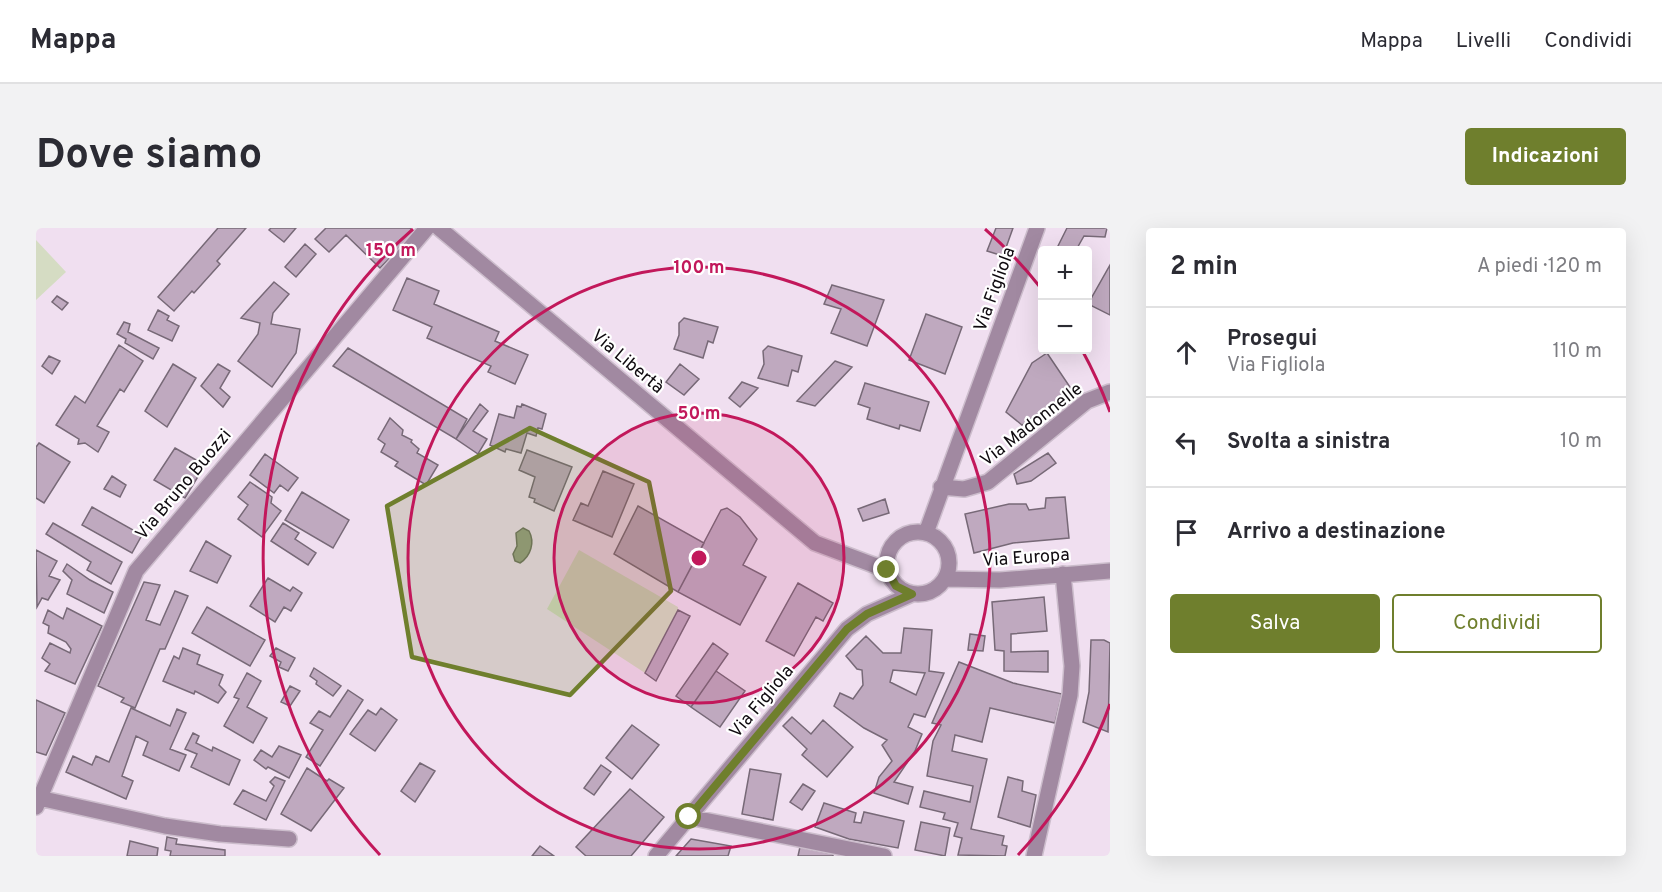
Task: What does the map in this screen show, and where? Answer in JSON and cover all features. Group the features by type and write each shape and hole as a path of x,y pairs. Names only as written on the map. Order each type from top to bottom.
{"street":[{"name":"Via Bruno Buozzi","path":"38,803 136,571 427,228"},
{"name":"Via Libertà","path":"439,228 815,543 887,570"},
{"name":"Via Figliola","path":"926,533 1037,228"},
{"name":"Via Madonnelle","path":"941,487 964,489 988,482 1087,400 1110,392"},
{"path":"915,532 926,533 934,537 947,551 949,561 945,579 931,592 912,594 896,586 887,570 887,559 896,541 905,535 915,532"},
{"name":"Via Europa","path":"945,579 1000,580 1110,571"},
{"path":"1034,856 1070,695 1071,666 1063,574"},
{"name":"Via Figliola","path":"656,856 847,629 867,614 912,594"},
{"path":"38,803 220,834 289,839"},
{"path":"689,817 884,856"}],"highlighted area":[{"path":"530,428 649,482 671,591 570,695 412,657 387,506"}],"shaded area":[{"path":"36,240 66,272 36,300"},
{"path":"523,528 529,531 532,544 527,557 520,563 515,561 513,554 517,546 516,533"},
{"path":"579,550 678,607 645,673 547,609"}],"building":[{"path":"218,228 246,228 217,261 220,264 174,311 158,297"},
{"path":"271,228 296,228 284,242 269,230"},
{"path":"326,228 410,228 414,233 380,268 346,235 329,252 315,239"},
{"path":"996,228 1013,228 1003,256 987,251"},
{"path":"1067,228 1107,228 1105,237 1084,236 1078,246 1058,246"},
{"path":"305,244 316,254 296,277 285,267"},
{"path":"1110,265 1110,315 1092,306 1092,297"},
{"path":"407,278 439,291 434,304 499,332 495,341 528,355 515,384 488,372 491,366 427,338 432,327 393,310"},
{"path":"274,282 289,294 273,313 271,324 300,329 296,353 272,387 238,361 258,334 260,323 241,318"},
{"path":"832,285 884,300 867,346 831,333 841,309 824,304"},
{"path":"57,296 68,303 62,310 52,302"},
{"path":"158,310 169,316 167,320 179,326 172,341 148,330"},
{"path":"926,314 962,327 945,374 909,360"},
{"path":"684,318 718,327 713,343 708,341 703,358 674,349 679,335 679,323"},
{"path":"124,322 130,324 128,332 159,348 153,359 125,343 126,339 117,334"},
{"path":"119,345 143,361 124,392 120,389 97,426 109,432 98,452 85,443 78,444 79,439 56,425 75,396 85,403"},
{"path":"768,346 802,356 798,372 792,370 788,386 758,378 764,364 763,351"},
{"path":"348,348 467,419 456,439 333,366"},
{"path":"1048,354 1072,390 1022,425 1006,412 1032,363"},
{"path":"49,356 60,361 52,374 42,366"},
{"path":"835,361 852,367 815,406 797,401"},
{"path":"173,364 196,378 167,427 145,411"},
{"path":"218,364 230,371 220,388 230,397 223,407 201,386"},
{"path":"680,364 699,379 684,395 666,382"},
{"path":"742,382 758,388 740,407 729,398"},
{"path":"865,383 929,402 920,431 900,425 899,429 867,419 870,408 858,404"},
{"path":"480,404 488,411 473,431 487,439 478,454 456,439"},
{"path":"522,404 546,414 542,429 538,428 536,436 527,433 521,453 506,449 505,452 490,445 499,414 514,418 517,406 521,407"},
{"path":"390,418 403,430 402,435 412,440 411,442 419,449 417,453 438,465 426,485 395,466 398,462 381,452 385,444 378,439"},
{"path":"39,443 70,462 44,503 36,498 36,447"},
{"path":"175,448 205,465 185,498 154,480"},
{"path":"527,450 572,467 554,511 534,502 535,499 529,497 535,477 519,470"},
{"path":"1048,453 1056,463 1031,481 1017,484 1014,474"},
{"path":"265,454 298,478 288,491 280,485 274,493 250,475"},
{"path":"603,471 634,484 612,537 573,520 581,503 588,506"},
{"path":"112,476 126,485 120,497 104,489"},
{"path":"250,482 272,497 271,503 281,511 262,537 238,519 248,505 238,497"},
{"path":"302,492 349,520 333,548 285,520"},
{"path":"1065,497 1069,538 1013,543 974,553 965,514 1009,504 1026,504 1029,510 1045,508 1046,498"},
{"path":"885,499 889,513 863,521 858,509"},
{"path":"638,506 704,543 678,592 614,554"},
{"path":"92,507 142,535 132,553 82,525"},
{"path":"727,508 740,517 757,539 743,565 766,577 740,625 678,592 721,510"},
{"path":"53,523 122,562 111,584 87,570 91,562 46,534"},
{"path":"283,523 299,533 295,539 316,553 308,565 271,541"},
{"path":"206,541 231,556 217,583 190,571"},
{"path":"36,550 57,561 49,576 60,580 48,600 42,598 37,607"},
{"path":"67,564 113,592 104,613 67,594 72,580 63,571"},
{"path":"268,578 290,591 293,587 302,593 291,611 284,607 275,622 250,606"},
{"path":"144,582 160,585 146,620 160,625 175,591 188,596 165,649 160,649 135,708 121,702 124,698 98,686"},
{"path":"798,583 833,603 823,621 816,617 794,656 766,641"},
{"path":"1044,597 1047,631 1011,634 1011,652 1048,651 1048,672 1004,671 1004,651 995,650 992,602"},
{"path":"207,607 265,640 250,666 192,633"},
{"path":"67,608 102,626 75,684 45,671 50,664 42,658 50,643 70,653 71,649 66,642 48,633 49,626 43,623 48,610 63,619"},
{"path":"678,610 690,616 656,681 645,673"},
{"path":"904,628 932,630 929,671 944,673 925,717 914,714 908,727 922,734 915,751 894,782 913,787 908,804 874,793 879,777 892,761 882,745 887,740 864,728 834,706 840,693 853,699 863,685 862,670 857,669 846,656 866,636 883,653 901,653","holes":["893,670 925,673 916,695 890,682"]},
{"path":"970,634 985,636 983,651 968,650"},
{"path":"1091,640 1104,640 1110,643 1108,732 1083,722 1089,692"},
{"path":"713,643 728,654 691,707 676,696"},
{"path":"183,648 200,655 197,664 223,675 219,685 226,692 218,703 195,691 194,694 163,681 174,656 179,659"},
{"path":"276,648 295,658 288,671 279,667 281,662 270,656"},
{"path":"959,662 1013,683 1062,694 1055,723 990,708 982,742 955,735 952,751 987,759 971,829 1004,836 1002,845 1007,846 1005,856 958,855 962,838 954,836 958,823 943,819 945,813 920,807 924,791 970,802 973,786 927,776 933,741 941,725 932,723"},
{"path":"314,668 341,686 333,696 316,684 317,681 310,676"},
{"path":"716,671 745,691 720,727 691,707"},
{"path":"247,673 261,681 247,707 267,718 253,743 224,726 239,699 234,697"},
{"path":"290,686 300,691 290,706 281,702"},
{"path":"348,690 363,700 320,766 306,757 323,730 310,723 319,711 330,717"},
{"path":"36,700 65,713 46,755 36,752"},
{"path":"131,708 170,726 177,709 186,713 170,749 186,755 179,771 143,755 148,742 136,736 122,776 133,781 126,799 66,772 73,756 92,765 96,756 109,762"},
{"path":"381,708 397,720 375,751 350,734 368,710 376,715"},
{"path":"792,717 811,734 823,720 853,747 827,777 802,755 807,749 783,726"},
{"path":"632,725 659,745 632,779 606,758"},
{"path":"193,733 199,736 196,743 212,751 213,747 240,760 229,785 191,767 197,754 185,749"},
{"path":"279,746 301,755 289,778 268,767 266,769 254,760 261,750 272,757"},
{"path":"420,763 435,771 415,802 401,791"},
{"path":"601,765 611,772 594,795 584,788"},
{"path":"307,768 327,781 329,779 344,788 311,831 281,814"},
{"path":"750,769 781,774 773,820 742,814"},
{"path":"275,777 285,781 266,820 234,804 243,790 266,801 274,786 270,782"},
{"path":"1008,777 1023,781 1022,791 1036,795 1030,827 998,817"},
{"path":"803,784 815,791 802,810 790,802"},
{"path":"630,789 664,817 631,856 586,856 576,847"},
{"path":"824,803 856,813 854,822 861,823 864,812 904,821 898,848 849,839 815,827"},
{"path":"921,822 950,828 945,856 915,850"},
{"path":"167,837 177,839 176,844 225,850 225,856 170,856 171,851 165,850"},
{"path":"691,839 731,846 728,856 676,856"},
{"path":"130,841 158,848 157,856 127,856"},
{"path":"540,846 554,856 532,856"},
{"path":"800,847 833,854 833,856 798,856"}],"route":[{"path":"689,817 847,629 867,614 912,594 896,586 887,570"}]}
